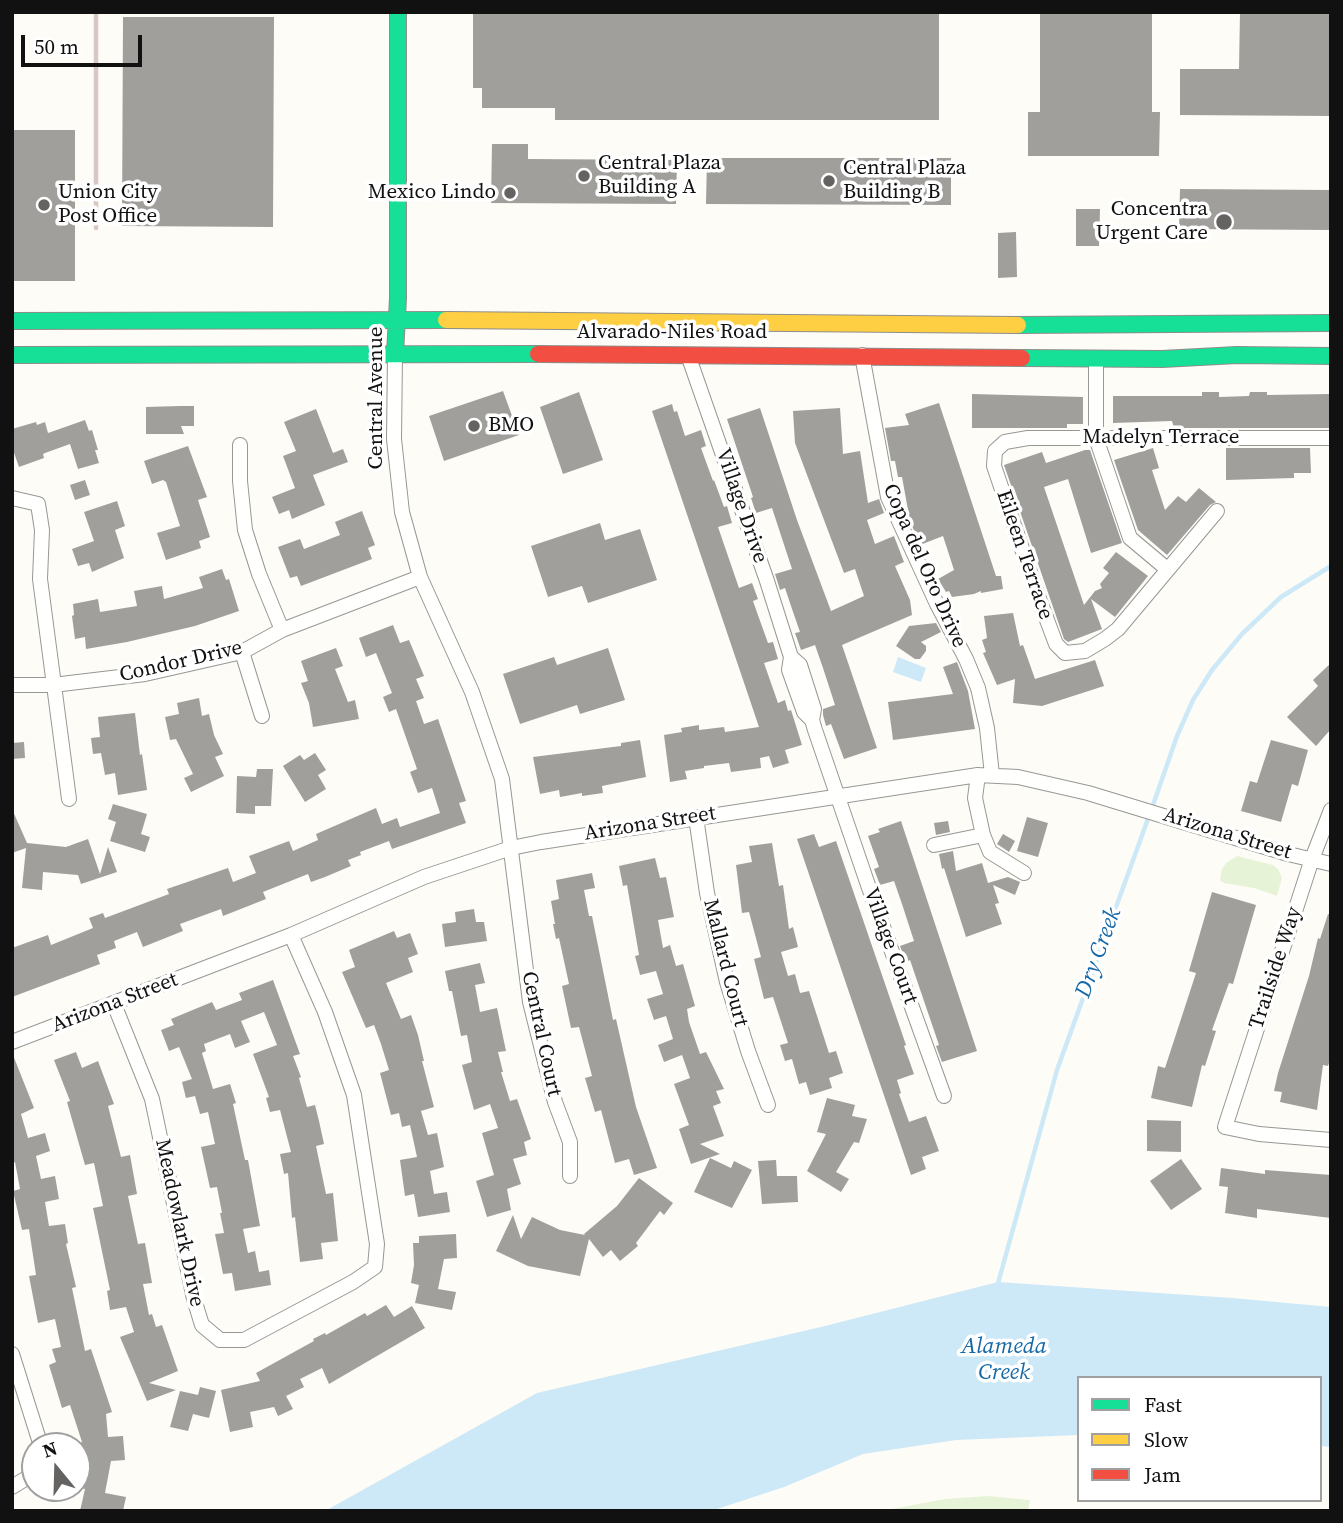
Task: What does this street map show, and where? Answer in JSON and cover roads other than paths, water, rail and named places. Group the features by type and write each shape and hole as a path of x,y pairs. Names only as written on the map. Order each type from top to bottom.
{"main road":[{"name":"Central Avenue","path":"395,354 398,12"},
{"name":"Alvarado-Niles Road","path":"12,321 397,319 942,326 1331,323"},
{"name":"Alvarado-Niles Road","path":"12,355 429,356 599,353 1096,358 1331,356"}],"street":[{"name":"Central Avenue","path":"395,354 394,439 400,500 420,577 472,692 498,766 511,848"},
{"name":"Village Drive","path":"688,355 767,581 791,657 789,670 804,712 812,720 838,796"},
{"name":"Copa del Oro Drive","path":"862,355 888,497 978,688 987,728 985,775 975,798 983,835 990,852 1024,873"},
{"path":"1096,358 1097,438 1130,538 1167,569 1217,510"},
{"name":"Madelyn Terrace","path":"995,451 1005,442 1028,438 1331,438"},
{"path":"240,445 240,481 246,530 259,574 282,630"},
{"name":"Eileen Terrace","path":"995,451 994,466 1038,596 1056,644 1065,653 1077,653 1118,629 1167,569"},
{"path":"12,498 38,504 42,530 40,579 68,799"},
{"name":"Condor Drive","path":"12,685 53,685 145,674 242,652 282,630 420,577"},
{"path":"242,652 262,716"},
{"name":"Arizona Street","path":"12,1042 291,934 424,877 511,848 696,817 985,775 1018,777 1117,800 1288,854 1331,864"},
{"name":"Village Court","path":"838,796 867,885 944,1096"},
{"name":"Trailside Way","path":"1331,810 1312,859 1225,1127 1259,1134 1331,1140"},
{"name":"Mallard Court","path":"696,817 707,893 727,982 768,1105"},
{"path":"934,845 983,835"},
{"name":"Central Court","path":"511,848 530,1002 555,1102 570,1142 569,1176"},
{"name":"Meadowlark Drive","path":"114,1004 152,1099 202,1325 220,1340 244,1340 353,1282 375,1267 377,1244 354,1095 325,1012 291,934"},
{"path":"12,1354 37,1432"}],"water":[{"path":"898,657 926,668 921,682 893,672"},
{"name":"Alameda Creek","path":"998,1282 1331,1307 1331,1447 1322,1446 1322,1376 1077,1376 1077,1435 956,1440 863,1454 784,1487 711,1511 325,1511 537,1393 825,1326"}],"waterway":[{"name":"Dry Creek","path":"1152,808 1177,736 1193,700 1212,670 1242,634 1281,597 1331,566"},
{"name":"Dry Creek","path":"997,1287 1057,1070 1149,816"}],"railway":[{"path":"96,12 96,228"}],"place":[{"name":"Central Plaza Building A","path":"584,176"},
{"name":"Central Plaza Building B","path":"829,181"},
{"name":"Mexico Lindo","path":"510,193"},
{"name":"Union City Post Office","path":"44,205"},
{"name":"Concentra Urgent Care","path":"1224,222"},
{"name":"BMO","path":"474,426"}]}
